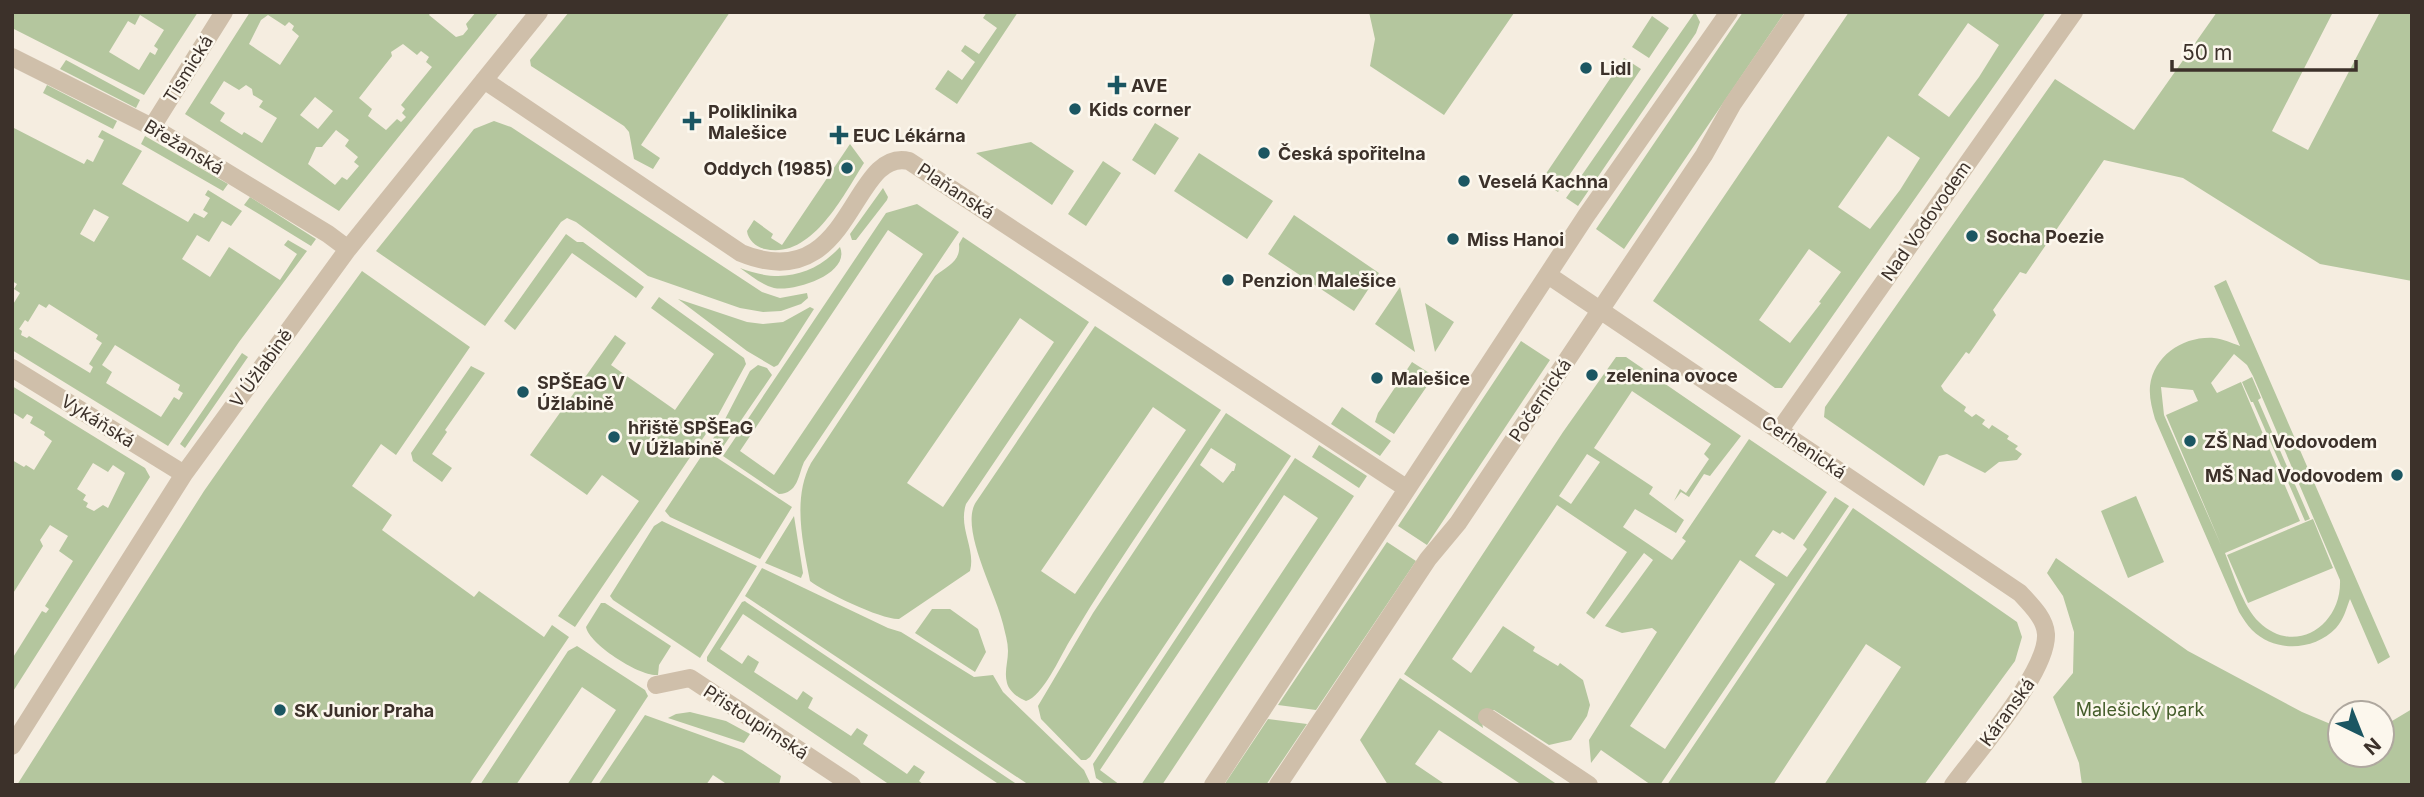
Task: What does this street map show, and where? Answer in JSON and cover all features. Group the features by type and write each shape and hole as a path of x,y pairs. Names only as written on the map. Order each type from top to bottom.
{"street":[{"name":"Tismická","path":"152,127 224,12"},
{"name":"V Úžlabině","path":"12,746 184,474 348,249 539,12"},
{"name":"Počernická","path":"1278,785 1428,559 1458,523 1704,155 1732,106 1797,12"},
{"name":"Nad Vodovodem","path":"1779,430 2074,12"},
{"path":"1213,785 1406,488 1726,13"},
{"name":"Břežanská","path":"12,57 152,127 328,234 348,249"},
{"name":"Plaňanská","path":"484,80 741,253 773,263 802,258 825,244 836,233 880,167 899,158 909,161 1406,488"},
{"name":"Cerhenická","path":"1548,275 2020,593 2037,612 2046,633"},
{"name":"Vykáňská","path":"12,368 184,474"},
{"name":"Káranská","path":"1953,785 2030,682 2041,663 2046,633"},
{"name":"Přistoupimská","path":"656,685 690,678 852,785"},
{"path":"1487,717 1589,785"}],"green space":[{"path":"12,12 198,12 144,95 12,28","holes":["140,15 164,30 154,46 158,49 155,55 150,52 139,70 109,52 128,21 135,25"]},
{"path":"250,12 431,12 429,15 456,37 463,35 468,29 466,24 476,12 499,12 339,211 185,114","holes":["268,15 285,26 289,22 294,26 292,30 299,36 280,65 249,44 261,20","403,44 417,55 421,51 429,57 426,62 432,67 401,105 405,109 402,113 406,117 401,122 397,119 386,130 368,116 372,109 359,98 392,56 391,52","224,81 239,90 246,85 252,89 253,95 263,101 259,107 277,118 262,143 244,132 242,135 220,121 225,113 210,103","315,97 333,111 318,129 300,115","336,130 349,140 345,146 358,157 354,162 359,166 347,180 342,177 335,185 308,164 316,147 322,147"]},
{"path":"569,12 730,12 641,145 660,158 653,169 634,159 629,132 624,126 531,66 530,60"},
{"path":"987,12 1018,12 957,104 935,89 948,70 962,80 975,62 961,51 965,45 979,54 997,28 983,18"},
{"path":"1369,12 1514,13 1444,115 1370,66 1375,39"},
{"path":"1695,12 1700,22 1696,33 1578,206 1566,198"},
{"path":"1743,12 1785,12 1624,249 1596,229"},
{"path":"1849,12 2046,12 1782,388 1775,388 1653,301","holes":["1968,23 1999,45 1949,117 1918,95","1888,136 1920,158 1870,229 1838,207","1809,249 1841,272 1790,343 1759,320"]},
{"path":"2217,12 2333,12 2272,131 2308,150 2380,12 2412,12 2412,281 2320,264 2183,178 2104,160 2026,274 2020,272 1993,310 1996,315 1969,354 1966,352 1941,386 1966,407 1964,411 1972,417 1976,414 1985,420 1982,424 1989,429 1992,425 2009,436 2007,439 2018,446 2015,449 2022,454 2017,460 1999,462 1985,473 1947,454 1939,456 1924,486 1824,417 1825,407 2055,79 2134,130"},
{"path":"1652,16 1669,28 1649,58 1632,47"},
{"path":"1624,58 1641,69 1558,192 1541,181"},
{"path":"66,60 140,100 136,108 60,69"},
{"path":"47,85 117,121 113,129 43,93"},
{"path":"494,121 511,127 762,292 780,298 807,293 808,298 801,304 781,311 763,312 740,308 648,276 567,218 561,222 485,326 376,251 474,129"},
{"path":"1155,123 1179,138 1155,175 1132,160"},
{"path":"12,127 84,164 87,159 93,162 104,140 98,137 102,130 142,151 122,184 188,222 194,213 204,218 208,213 203,210 210,198 205,195 208,190 242,211 231,226 222,221 209,242 197,235 182,259 210,277 229,247 280,280 297,254 284,245 288,240 307,251 239,342 168,446 12,350 12,306 20,293 14,289 17,284 12,281","holes":["94,209 109,217 94,242 80,234","39,304 46,308 49,304 98,335 96,339 102,343 89,364 93,367 90,373 29,336 27,338 21,335 22,331 19,329 25,320 28,322","115,345 180,385 178,390 183,393 179,400 174,397 161,417 106,383 112,372 102,365"]},
{"path":"145,136 228,184 223,191 141,144"},
{"path":"1031,142 1074,171 1052,205 976,153"},
{"path":"850,144 864,163 825,222 797,245 782,250 765,249 753,243 747,231 754,220 773,234 771,238 782,245"},
{"path":"1199,153 1273,201 1247,239 1174,191"},
{"path":"1103,161 1121,173 1086,226 1068,214"},
{"path":"883,188 887,200 856,240 852,240 850,234"},
{"path":"250,197 316,239 311,246 244,205"},
{"path":"917,204 959,232 804,462 794,487 779,494 723,456 886,213","holes":["888,230 923,254 774,475 740,451"]},
{"path":"1294,215 1379,273 1354,311 1268,254"},
{"path":"566,234 577,242 583,242 644,287 636,298 572,253 515,330 504,321"},
{"path":"963,237 1089,322 966,504 964,522 971,555 970,571 899,619 891,618 853,604 810,581 801,521 802,491 811,463 935,276 958,255","holes":["1020,318 1054,342 943,507 907,483"]},
{"path":"840,247 841,257 829,273 794,287 770,287 740,268 768,275 794,274 818,265"},
{"path":"362,271 470,347 396,455 381,444 352,486 392,515 382,530 474,597 479,591 544,637 552,625 569,637 469,785 17,785 204,491"},
{"path":"2226,280 2390,657 2378,664 2350,599 2336,628 2327,636 2306,645 2283,646 2272,643 2250,628 2239,612 2155,419 2150,386 2157,365 2172,350 2192,340 2203,338 2227,341 2240,346 2214,286","holes":["2234,354 2247,365 2253,376 2340,580 2339,596 2325,622 2314,631 2301,636 2287,637 2273,632 2253,616 2243,599 2225,553 2300,521 2241,382 2217,393 2211,383","2161,387 2193,390 2198,401 2166,415 2221,545 2164,415"]},
{"path":"1400,287 1415,352 1375,324"},
{"path":"659,297 744,358 746,364 716,419 575,627 558,616 639,501 602,475 587,495 530,455 615,335 626,343 611,365 675,410 714,354 651,308"},
{"path":"678,299 747,322 763,324 783,322 810,307 814,309 778,365 774,367 747,351"},
{"path":"1425,303 1454,322 1435,352"},
{"path":"1095,326 1221,410 1105,583 1045,684 1026,701 1014,694 1007,683 1006,637 980,561 972,528 972,513 976,502","holes":["1153,407 1186,430 1075,594 1041,571"]},
{"path":"1521,341 1550,360 1427,545 1398,526"},
{"path":"242,353 248,357 185,448 180,444"},
{"path":"1616,357 1626,357 1741,436 1710,476 1704,474 1689,497 1681,492 1674,501 1680,489 1686,493 1709,459 1704,454 1711,444 1632,391 1594,448 1653,487 1649,494 1684,520 1676,533 1635,509 1623,527 1672,560 1686,541 1682,538 1749,439 1827,492 1794,540 1773,530 1755,556 1787,577 1807,549 1803,545 1835,497 1849,506 1660,785 1651,785 1601,750 1591,763 1589,740 1657,632 1652,628 1622,633 1605,626 1653,560 1644,553 1594,619 1586,613 1627,552 1557,505 1452,659 1471,673 1503,626 1535,647 1533,651 1558,666 1560,663 1583,680 1590,705 1587,716 1571,740 1549,745 1494,710 1490,711 1482,722 1483,728 1404,674 1563,432","holes":["1587,454 1600,462 1571,504 1559,496","1740,560 1775,584 1665,749 1630,726"]},
{"path":"1412,362 1434,376 1394,434 1375,422 1378,413"},
{"path":"758,365 767,368 772,375 716,457 792,507 760,559 670,517 665,511 722,425 750,371"},
{"path":"471,366 485,373 445,430 447,432 432,454 452,468 442,482 413,461 411,453"},
{"path":"2252,377 2261,398 2258,400 2310,519 2305,521 2242,382"},
{"path":"12,386 145,468 150,477 12,693 12,659 42,611 46,613 49,609 45,606 73,561 59,551 68,536 50,525 40,540 43,546 12,595 12,460 34,470 52,441 44,435 45,432 30,423 33,417 27,414 23,419 12,412","holes":["93,463 108,472 113,465 125,473 108,508 103,505 94,511 86,507 88,503 83,500 86,495 77,489"]},
{"path":"1342,407 1391,441 1380,456 1331,424"},
{"path":"1226,413 1291,456 1090,757 1081,760 1041,719 1038,706 1093,613","holes":["1211,448 1236,464 1234,471 1223,483 1200,465"]},
{"path":"1319,445 1367,476 1359,488 1312,457"},
{"path":"1295,458 1354,496 1162,785 1141,785 1318,518 1284,495 1100,770 1120,785 1106,785 1096,778 1093,764"},
{"path":"2136,496 2164,562 2128,578 2101,511"},
{"path":"1853,508 2017,622 2022,637 2015,661 1924,785 1824,785 1901,667 1866,644 1773,785 1667,785"},
{"path":"794,516 803,573 801,578 765,563"},
{"path":"2313,519 2333,568 2248,603 2227,555"},
{"path":"662,521 757,566 700,658 610,596 654,526"},
{"path":"1387,542 1416,561 1316,710 1278,705"},
{"name":"Malešický park","path":"2056,558 2188,651 2326,722 2326,769 2396,769 2396,719 2412,709 2412,785 2082,785 2079,763 2053,697 2073,673 2074,632 2063,596 2047,573"},
{"path":"762,568 901,632 974,677 993,675 1003,692 1084,770 1091,785 1029,785 745,596"},
{"path":"745,601 1018,785 1000,785 743,614 720,649 742,664 748,655 759,662 754,672 797,700 803,691 813,698 808,708 851,736 857,728 868,735 863,744 907,774 914,765 925,772 919,781 924,785 890,785 707,661 707,657"},
{"path":"601,603 671,646 659,665 658,675 640,671 616,658 589,634 586,627"},
{"path":"932,609 950,609 978,629 986,652 975,672 915,633"},
{"path":"577,646 645,690 648,696 590,785 567,785 616,710 582,687 516,785 480,785 568,651"},
{"path":"1400,678 1558,785 1522,785 1439,730 1415,764 1446,785 1388,785 1360,740"},
{"path":"690,712 726,721 750,734 744,743 668,718"},
{"path":"645,715 742,750 781,776 779,785 728,785 713,775 706,785 598,785"},
{"path":"1268,719 1307,724 1266,785 1224,785"}],"place":[{"name":"Lidl","path":"1586,68"},
{"name":"AVE","path":"1117,85"},
{"name":"Kids corner","path":"1075,109"},
{"name":"Poliklinika Malešice","path":"692,121"},
{"name":"EUC Lékárna","path":"839,135"},
{"name":"Česká spořitelna","path":"1264,153"},
{"name":"Oddych (1985)","path":"847,168"},
{"name":"Veselá Kachna","path":"1464,181"},
{"name":"Socha Poezie","path":"1972,236"},
{"name":"Miss Hanoi","path":"1453,239"},
{"name":"Penzion Malešice","path":"1228,280"},
{"name":"zelenina ovoce","path":"1592,375"},
{"name":"Malešice","path":"1377,378"},
{"name":"SPŠEaG V Úžlabině","path":"523,392"},
{"name":"hřiště SPŠEaG V Úžlabině","path":"614,437"},
{"name":"ZŠ Nad Vodovodem","path":"2190,441"},
{"name":"MŠ Nad Vodovodem","path":"2397,475"},
{"name":"SK Junior Praha","path":"280,710"}]}
